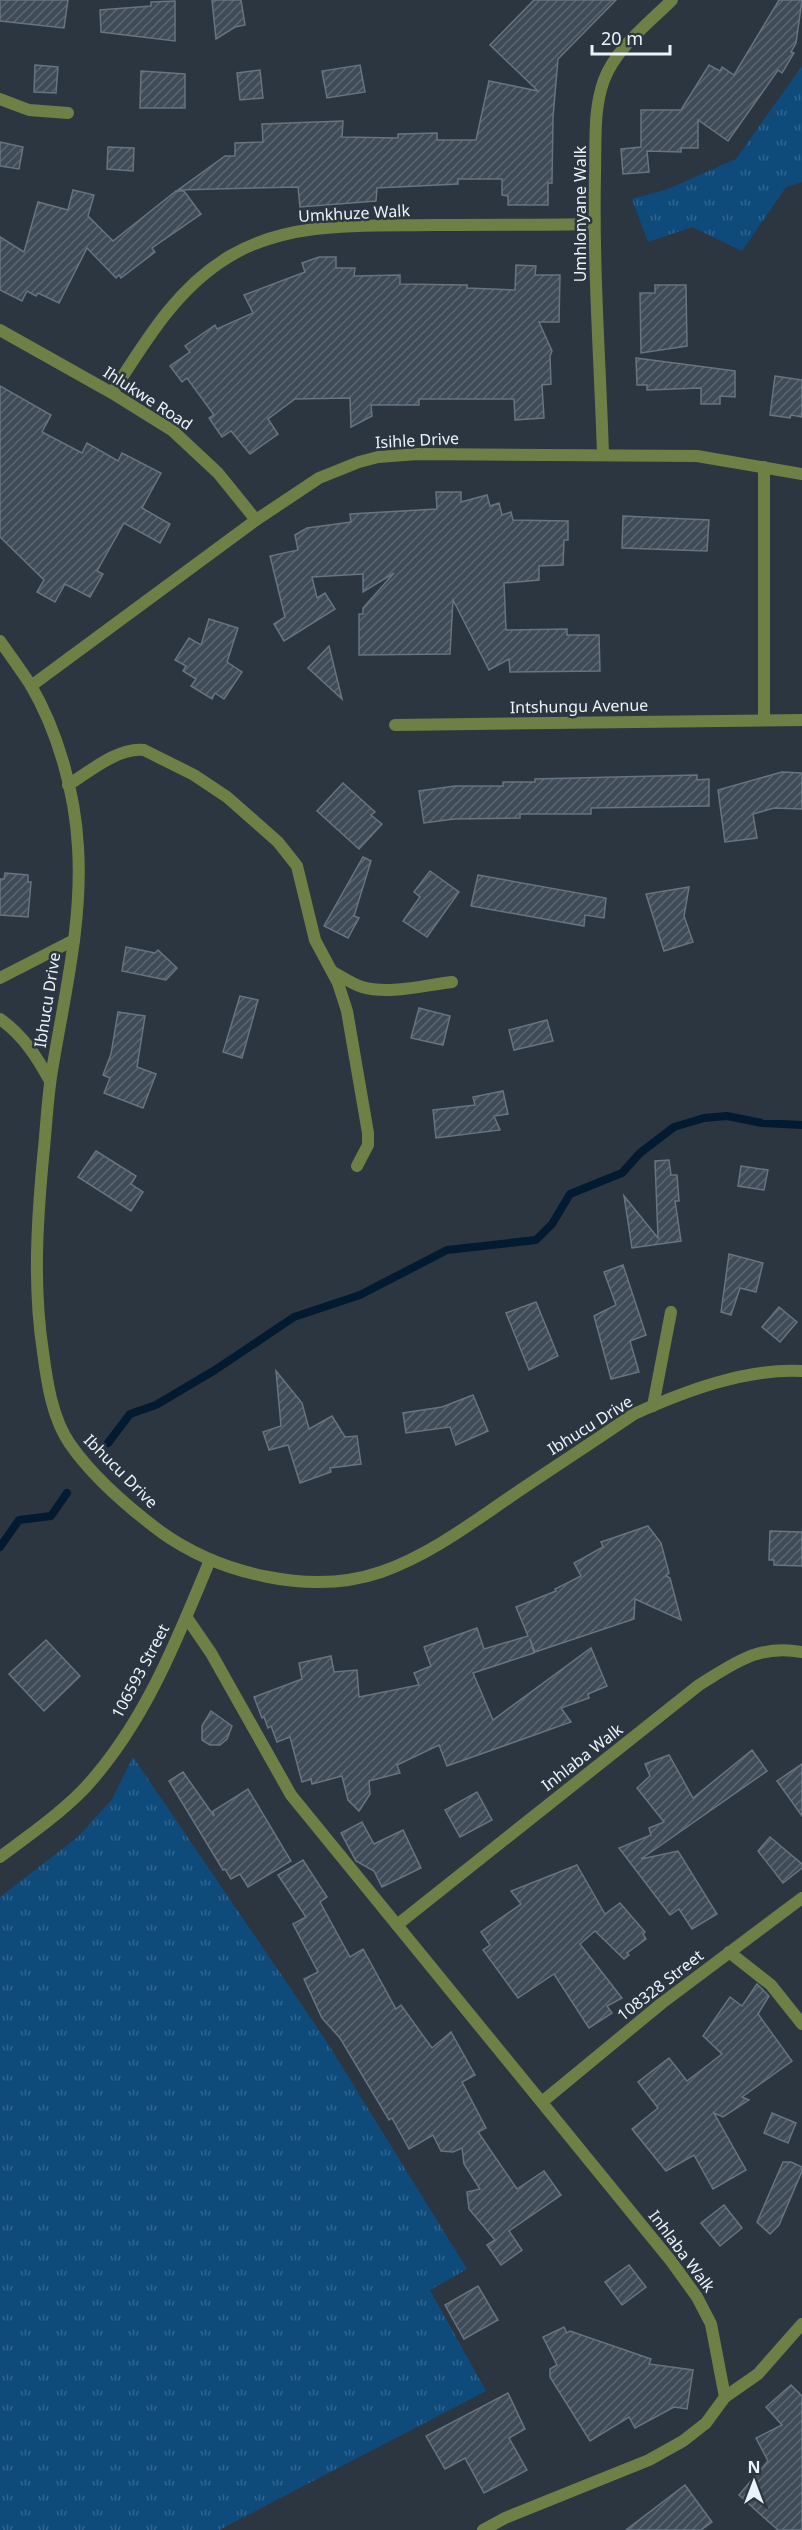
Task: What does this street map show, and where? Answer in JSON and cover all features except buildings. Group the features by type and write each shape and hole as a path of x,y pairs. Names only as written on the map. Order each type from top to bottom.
{"street":[{"name":"Umhlonyane Walk","path":"603,454 594,224 596,115 605,79 613,63 631,41 672,0"},
{"path":"0,99 29,110 68,113"},
{"name":"Umkhuze Walk","path":"112,393 159,320 178,299 229,256 277,235 315,229 362,226 594,224"},
{"name":"Ihlukwe Road","path":"0,330 112,393 173,431 218,473 256,520"},
{"name":"Isihle Drive","path":"31,686 256,520 319,478 340,468 378,457 418,454 697,456 802,474"},
{"path":"764,467 764,720"},
{"name":"Ibhucu Drive","path":"0,641 31,686 49,721 68,784 78,849 74,940 51,1081 38,1216 36,1291 51,1398 70,1443 100,1478 157,1528 182,1546 210,1560 267,1577 309,1581 361,1577 381,1572 441,1544 634,1414 686,1393 744,1377 764,1372 802,1371"},
{"name":"Intshungu Avenue","path":"395,725 802,720"},
{"path":"68,784 121,754 137,749 156,754 227,796 278,842 297,866 303,882 315,940 338,983 347,1011 368,1132 368,1145 357,1166"},
{"path":"0,978 74,940"},
{"path":"332,971 370,989 386,990 452,982"},
{"path":"0,1019 23,1038 51,1081"},
{"path":"653,1406 671,1312"},
{"name":"106593 Street","path":"0,1857 62,1810 101,1768 120,1743 148,1698 187,1618 210,1560"},
{"name":"Inhlaba Walk","path":"187,1618 211,1653 291,1795 671,2261 697,2297 711,2324 725,2397"},
{"name":"Inhlaba Walk","path":"397,1925 699,1685 762,1651 789,1649 802,1652"},
{"name":"108328 Street","path":"542,2102 662,2003 802,1898"},
{"path":"729,1952 771,1985 802,2024"},
{"path":"483,2530 505,2518 656,2457 706,2423 725,2397 758,2374 802,2324"}],"green space":[{"path":"802,66 802,182 786,187 742,251 692,227 648,242 632,199 668,189 736,159"},
{"path":"133,1757 325,2039 467,2269 430,2290 486,2391 219,2530 0,2530 0,1897 79,1836 112,1799"}],"waterway":[{"path":"108,1443 130,1414 156,1405 215,1370 294,1317 360,1295 447,1250 536,1240 552,1224 570,1194 622,1173 640,1153 674,1127 704,1118 727,1116 762,1123 802,1125"},
{"path":"0,1547 19,1520 51,1516 67,1493"}]}
